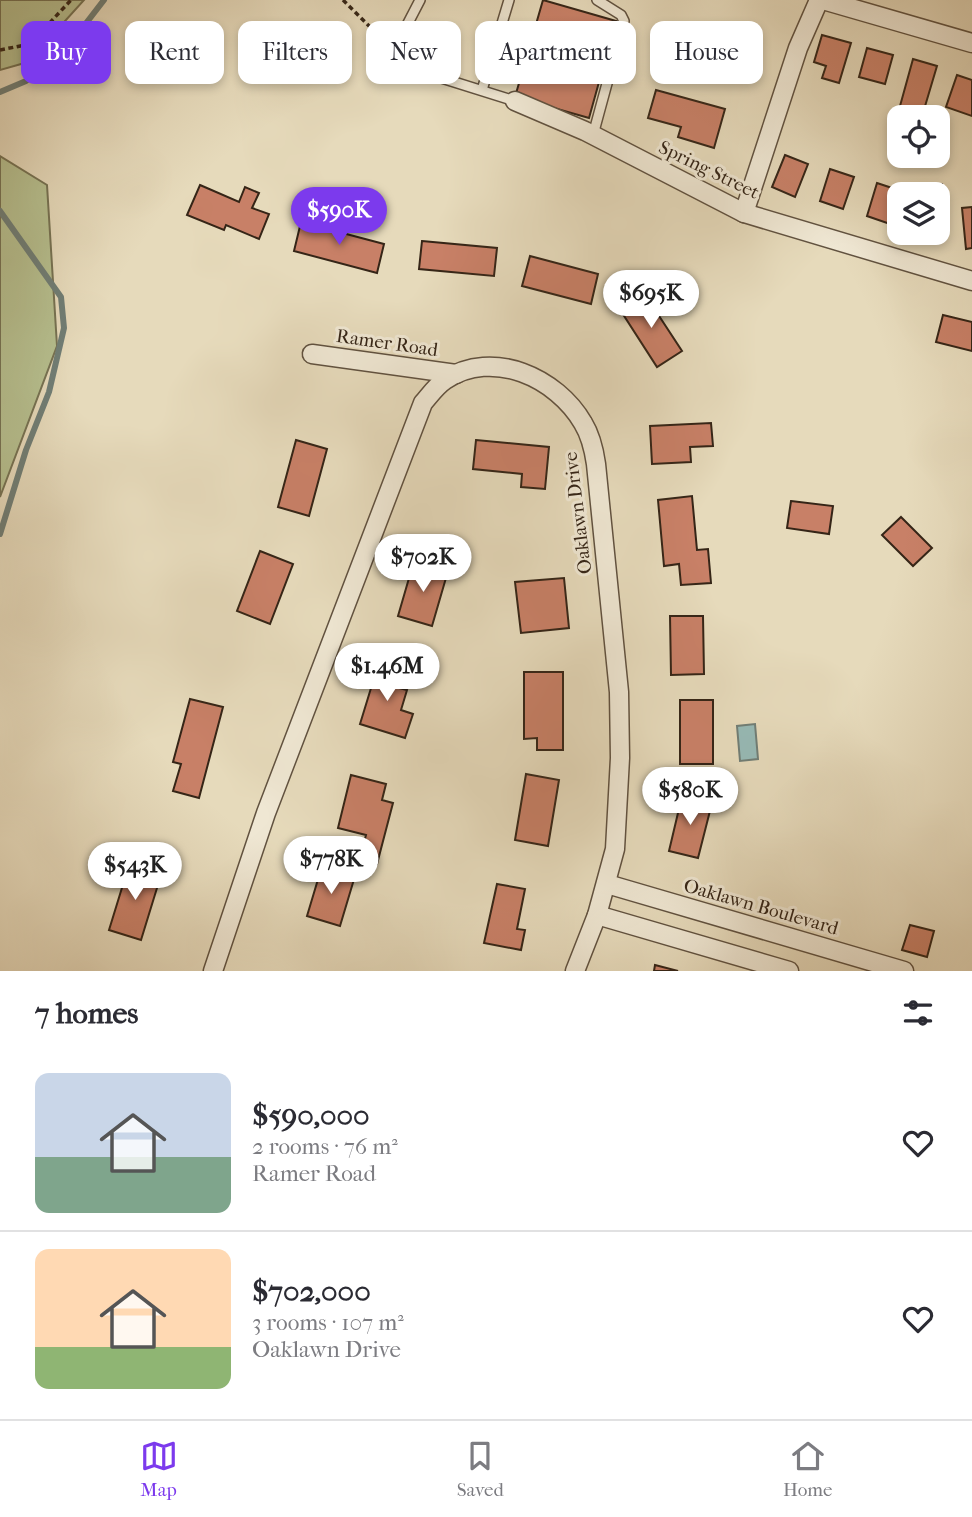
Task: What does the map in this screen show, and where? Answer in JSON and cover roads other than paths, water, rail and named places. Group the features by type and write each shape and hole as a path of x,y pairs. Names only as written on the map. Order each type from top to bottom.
{"street":[{"path":"744,213 798,48 821,0 972,43"},
{"name":"Spring Street","path":"515,101 593,135 744,213 972,281"},
{"name":"Ramer Road","path":"312,354 456,374"},
{"name":"Oaklawn Drive","path":"214,971 266,813 423,404 435,388 456,374 476,367 496,366 535,378 555,390 571,406 584,425 593,446 619,692 620,758 615,849 597,915 575,971"},
{"name":"Oaklawn Boulevard","path":"607,884 904,971"},
{"path":"597,915 789,971"}],"lane":[{"path":"420,0 406,27 400,65 515,101"},
{"path":"482,90 509,0"},
{"path":"593,135 624,21 621,15 597,0"}],"water":[{"path":"755,724 758,759 740,761 737,726"}],"waterway":[{"path":"0,92 26,81 67,48 104,0"},
{"path":"0,211 61,297 64,328 49,392 26,450 0,534"}]}
